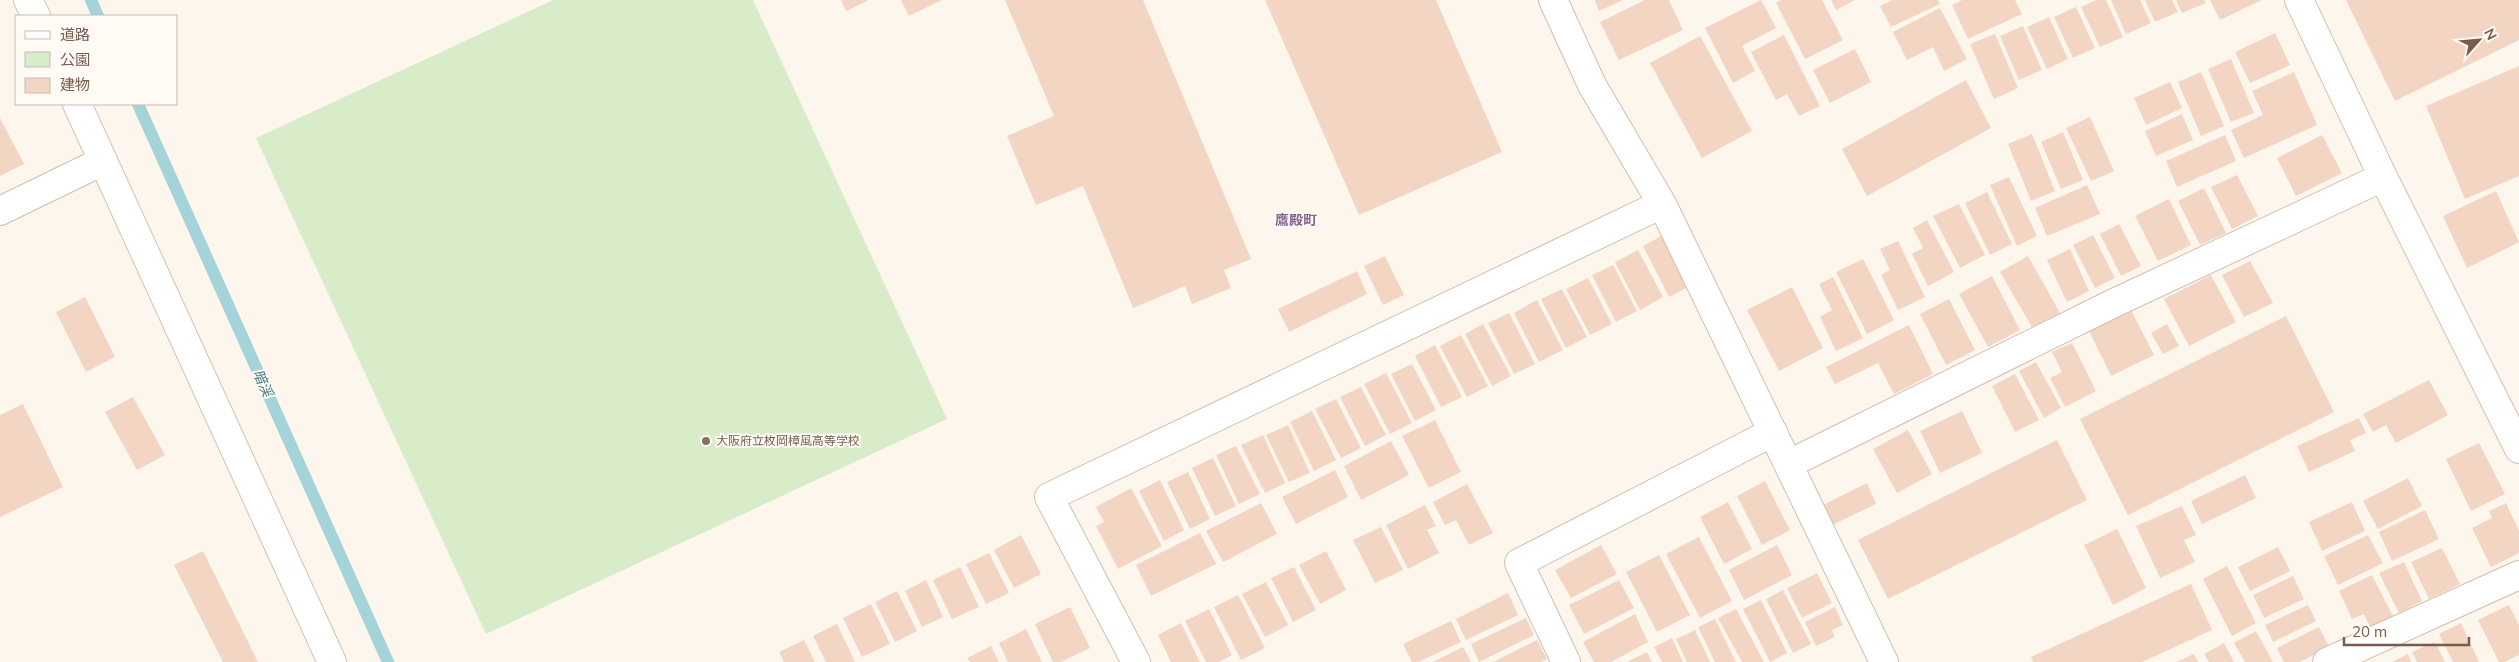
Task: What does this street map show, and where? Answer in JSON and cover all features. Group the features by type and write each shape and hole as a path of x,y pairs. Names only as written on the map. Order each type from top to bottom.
{"street":[{"path":"28,0 36,15"},
{"path":"1553,0 1592,85 1662,204 1884,662"},
{"path":"2299,0 2383,177 2519,448"},
{"path":"76,105 332,662"},
{"path":"0,211 103,161"},
{"path":"1789,464 2112,304 2383,177"},
{"path":"1136,662 1049,496 1662,204"},
{"path":"1566,662 1519,564 1773,432"},
{"path":"2327,662 2519,575"}],"green space":[{"path":"553,0 753,0 947,419 486,634 256,138"}],"building":[{"path":"841,0 869,0 846,11"},
{"path":"901,0 942,0 909,16"},
{"path":"1005,0 1143,0 1251,259 1224,270 1231,288 1192,304 1185,286 1133,308 1083,186 1036,205 1007,136 1054,116"},
{"path":"1265,0 1436,0 1502,152 1359,215"},
{"path":"1595,0 1623,0 1599,11"},
{"path":"1645,0 1669,0 1683,30 1619,60 1600,22"},
{"path":"1761,0 1776,28 1742,46 1755,71 1733,83 1705,28"},
{"path":"1780,0 1822,0 1843,40 1805,59 1776,3"},
{"path":"1831,0 1855,0 1836,10"},
{"path":"1892,0 1938,0 1940,4 1891,27 1880,6"},
{"path":"1962,0 2015,0 2022,14 1968,39 1952,5"},
{"path":"2096,0 2106,0 2123,37 2100,47 2081,7"},
{"path":"2111,0 2140,0 2151,23 2126,34"},
{"path":"2145,0 2172,0 2178,12 2155,22"},
{"path":"2176,0 2204,0 2206,3 2182,13"},
{"path":"2210,0 2262,0 2220,20"},
{"path":"2346,0 2519,0 2519,40 2395,101"},
{"path":"2076,7 2095,48 2073,58 2054,17"},
{"path":"1940,8 1967,59 1944,71 1933,47 1907,60 1893,32"},
{"path":"2049,17 2068,59 2047,69 2027,27"},
{"path":"2023,26 2042,70 2019,80 2000,36"},
{"path":"2275,33 2290,65 2250,83 2235,52"},
{"path":"1995,34 2018,88 1994,99 1970,44"},
{"path":"1784,35 1820,106 1799,116 1787,94 1776,100 1751,52"},
{"path":"1700,36 1752,131 1702,158 1650,63"},
{"path":"1855,49 1871,82 1830,103 1813,70"},
{"path":"2231,59 2254,113 2231,122 2208,69"},
{"path":"2519,66 2519,176 2465,199 2426,106"},
{"path":"2201,72 2224,126 2201,136 2178,82"},
{"path":"2294,72 2317,125 2244,158 2231,130 2263,115 2252,91"},
{"path":"1966,80 1991,128 1867,196 1842,149"},
{"path":"2170,82 2182,108 2146,125 2134,98"},
{"path":"2182,114 2193,140 2156,156 2145,131"},
{"path":"2090,117 2114,171 2091,181 2066,128"},
{"path":"0,118 24,164 0,176"},
{"path":"2063,132 2083,180 2061,189 2041,142"},
{"path":"2032,134 2055,191 2031,201 2008,144"},
{"path":"2225,135 2236,161 2177,187 2166,161"},
{"path":"2322,135 2342,173 2296,196 2277,158"},
{"path":"2237,175 2258,216 2232,229 2211,187"},
{"path":"2009,177 2037,236 2017,246 1990,185"},
{"path":"2087,185 2100,214 2047,236 2035,208"},
{"path":"2204,188 2226,233 2200,245 2178,201"},
{"path":"2496,191 2519,242 2467,268 2443,216"},
{"path":"1987,192 2012,244 1990,255 1965,203"},
{"path":"2169,199 2191,245 2158,261 2135,216"},
{"path":"1959,204 1985,255 1960,268 1933,216"},
{"path":"1927,220 1954,272 1928,286 1912,254 1923,248 1913,228"},
{"path":"2119,224 2141,266 2121,276 2100,234"},
{"path":"1667,233 1694,284 1669,297 1643,246"},
{"path":"2093,235 2115,278 2095,288 2073,245"},
{"path":"1898,241 1925,297 1898,310 1881,275 1890,270 1880,249"},
{"path":"2070,249 2089,291 2067,302 2047,260"},
{"path":"1638,250 1663,297 1640,310 1615,262"},
{"path":"1385,256 1404,295 1383,305 1364,266"},
{"path":"2028,256 2060,313 2033,329 2000,272"},
{"path":"1863,259 1894,320 1867,334 1836,272"},
{"path":"2250,261 2273,303 2244,317 2222,275"},
{"path":"1613,265 1637,311 1616,322 1592,275"},
{"path":"1357,271 1367,294 1289,332 1278,309"},
{"path":"2211,275 2236,322 2189,346 2164,299"},
{"path":"1992,276 2020,330 1988,347 1959,294"},
{"path":"1833,277 1863,338 1836,351 1820,317 1832,310 1819,284"},
{"path":"1588,278 1612,324 1590,335 1566,289"},
{"path":"1792,287 1823,348 1779,371 1747,310"},
{"path":"1562,289 1587,337 1566,348 1541,299"},
{"path":"85,297 115,357 86,372 56,312"},
{"path":"1949,299 1975,350 1946,365 1920,314"},
{"path":"1537,300 1563,350 1539,362 1514,313"},
{"path":"2131,310 2154,355 2111,376 2089,331"},
{"path":"1509,313 1535,364 1514,374 1488,323"},
{"path":"2286,316 2334,412 2128,515 2080,419"},
{"path":"1483,324 1511,376 1492,386 1465,334"},
{"path":"2167,324 2179,346 2163,354 2151,333"},
{"path":"1909,325 1933,374 1894,394 1878,363 1835,384 1826,367"},
{"path":"1461,335 1488,386 1467,397 1440,346"},
{"path":"2072,343 2096,391 2065,407 2050,378 2062,372 2052,352"},
{"path":"1435,345 1462,397 1441,407 1415,356"},
{"path":"2036,362 2061,408 2044,418 2019,371"},
{"path":"1412,364 1436,410 1415,421 1391,374"},
{"path":"1386,373 1412,423 1390,434 1364,384"},
{"path":"2015,374 2039,420 2015,432 1992,386"},
{"path":"2429,380 2448,415 2396,443 2386,425 2373,432 2363,414"},
{"path":"1361,387 1386,435 1365,446 1340,397"},
{"path":"133,397 165,455 137,470 105,412"},
{"path":"1336,399 1361,448 1341,458 1315,409"},
{"path":"23,404 63,487 0,517 0,415"},
{"path":"1312,411 1336,460 1314,471 1290,422"},
{"path":"1962,411 1982,453 1940,473 1920,431"},
{"path":"2359,418 2366,433 2350,440 2355,451 2309,472 2297,446"},
{"path":"1435,420 1461,472 1429,488 1402,436"},
{"path":"1288,425 1310,473 1289,482 1266,435"},
{"path":"1908,430 1932,474 1897,493 1873,449"},
{"path":"1263,435 1285,483 1265,493 1241,445"},
{"path":"2057,440 2087,500 1888,599 1858,540"},
{"path":"1391,441 1409,475 1361,500 1344,466"},
{"path":"2479,443 2505,494 2471,511 2446,459"},
{"path":"1236,446 1260,494 1239,504 1216,455"},
{"path":"1213,458 1236,506 1215,516 1192,468"},
{"path":"1335,470 1348,497 1296,524 1282,497"},
{"path":"1188,472 1210,519 1190,529 1167,482"},
{"path":"2245,475 2256,498 2202,524 2191,501"},
{"path":"2408,478 2422,506 2378,529 2363,501"},
{"path":"1160,480 1184,530 1164,541 1139,491"},
{"path":"1765,481 1790,530 1762,545 1737,496"},
{"path":"1867,483 1876,504 1832,525 1823,505"},
{"path":"1467,484 1493,533 1469,545 1456,520 1445,525 1433,502"},
{"path":"1131,488 1162,546 1118,569 1096,526 1104,522 1096,507"},
{"path":"1728,502 1752,549 1724,564 1700,517"},
{"path":"2352,502 2365,531 2322,551 2309,522"},
{"path":"1261,503 1277,534 1223,562 1206,531"},
{"path":"2506,503 2519,531 2519,553 2491,567 2472,528 2492,518 2489,511"},
{"path":"1425,505 1436,526 1427,530 1439,553 1408,569 1386,525"},
{"path":"2182,506 2196,535 2184,540 2195,562 2160,578 2136,526"},
{"path":"2425,510 2439,539 2392,561 2379,532"},
{"path":"1381,527 1403,570 1375,583 1353,540"},
{"path":"2117,529 2146,588 2113,605 2084,545"},
{"path":"1200,533 1216,564 1151,596 1136,565"},
{"path":"1021,535 1041,574 1014,588 994,550"},
{"path":"2368,535 2383,563 2338,585 2324,556"},
{"path":"1699,537 1732,601 1700,618 1666,554"},
{"path":"1601,545 1617,574 1571,598 1555,570"},
{"path":"1777,545 1792,575 1744,600 1729,570"},
{"path":"2278,547 2290,571 2250,591 2238,567"},
{"path":"2442,548 2460,584 2429,599 2411,562"},
{"path":"203,551 258,662 223,662 174,565"},
{"path":"1326,551 1346,590 1320,604 1299,565"},
{"path":"989,553 1009,593 986,604 966,564"},
{"path":"1659,555 1690,615 1657,632 1626,572"},
{"path":"2404,562 2422,601 2399,613 2379,573"},
{"path":"2227,566 2256,623 2232,636 2203,579"},
{"path":"960,567 979,607 952,619 933,580"},
{"path":"1294,567 1316,610 1293,622 1271,578"},
{"path":"1817,573 1832,603 1802,618 1787,588"},
{"path":"2372,575 2393,616 2370,627 2364,614 2352,619 2339,591"},
{"path":"2293,576 2304,599 2264,618 2253,595"},
{"path":"926,580 943,617 922,627 905,591"},
{"path":"1619,580 1634,608 1584,634 1569,605"},
{"path":"1266,582 1288,625 1265,637 1242,594"},
{"path":"2191,584 2212,630 2142,662 2033,662 2031,657"},
{"path":"1783,590 1811,644 1793,653 1766,599"},
{"path":"897,591 917,631 895,642 875,602"},
{"path":"1508,593 1518,615 1466,640 1456,619"},
{"path":"1238,595 1265,648 1241,660 1214,607"},
{"path":"1761,600 1787,653 1770,662 1743,609"},
{"path":"871,604 890,644 862,657 843,618"},
{"path":"2308,605 2316,621 2273,642 2265,625"},
{"path":"2509,605 2519,625 2519,655 2504,662 2499,662 2478,620"},
{"path":"1070,607 1090,648 1061,662 1053,662 1035,624"},
{"path":"1835,607 1843,625 1832,630 1835,637 1816,646 1805,622"},
{"path":"1209,609 1232,655 1219,662 1206,662 1185,621"},
{"path":"1736,609 1764,662 1742,662 1718,618"},
{"path":"1635,614 1648,642 1611,662 1594,662 1583,642"},
{"path":"1526,618 1534,635 1479,662 1471,644"},
{"path":"1715,619 1736,662 1715,662 1698,627"},
{"path":"1451,621 1461,642 1418,662 1412,662 1403,644"},
{"path":"1181,623 1200,662 1171,662 1158,635"},
{"path":"2461,623 2479,662 2453,662 2439,634"},
{"path":"837,624 855,662 826,662 813,636"},
{"path":"2319,627 2329,647 2300,662 2284,662 2277,648"},
{"path":"1026,629 1042,662 1008,662 999,643"},
{"path":"1695,630 1710,662 1687,662 1676,639"},
{"path":"2256,631 2273,662 2245,662 2234,643"},
{"path":"1672,638 1683,662 1662,662 1654,647"},
{"path":"804,640 815,662 784,662 779,652"},
{"path":"1537,640 1547,659 1541,662 1493,662"},
{"path":"2435,642 2445,662 2417,662 2412,652"},
{"path":"2224,643 2234,662 2209,662 2204,654"},
{"path":"991,646 999,662 970,662 967,658"},
{"path":"1463,647 1471,662 1433,662"},
{"path":"1647,652 1652,662 1627,662"},
{"path":"2194,654 2198,662 2176,662"},
{"path":"2408,654 2411,662 2392,662"}],"waterway":[{"name":"暗渓","path":"91,0 98,15"},
{"name":"暗渓","path":"138,105 388,662"}],"place":[{"name":"大阪府立枚岡樟風高等学校","path":"706,441"}],"district":[{"name":"鷹殿町","path":"1296,220"}]}
